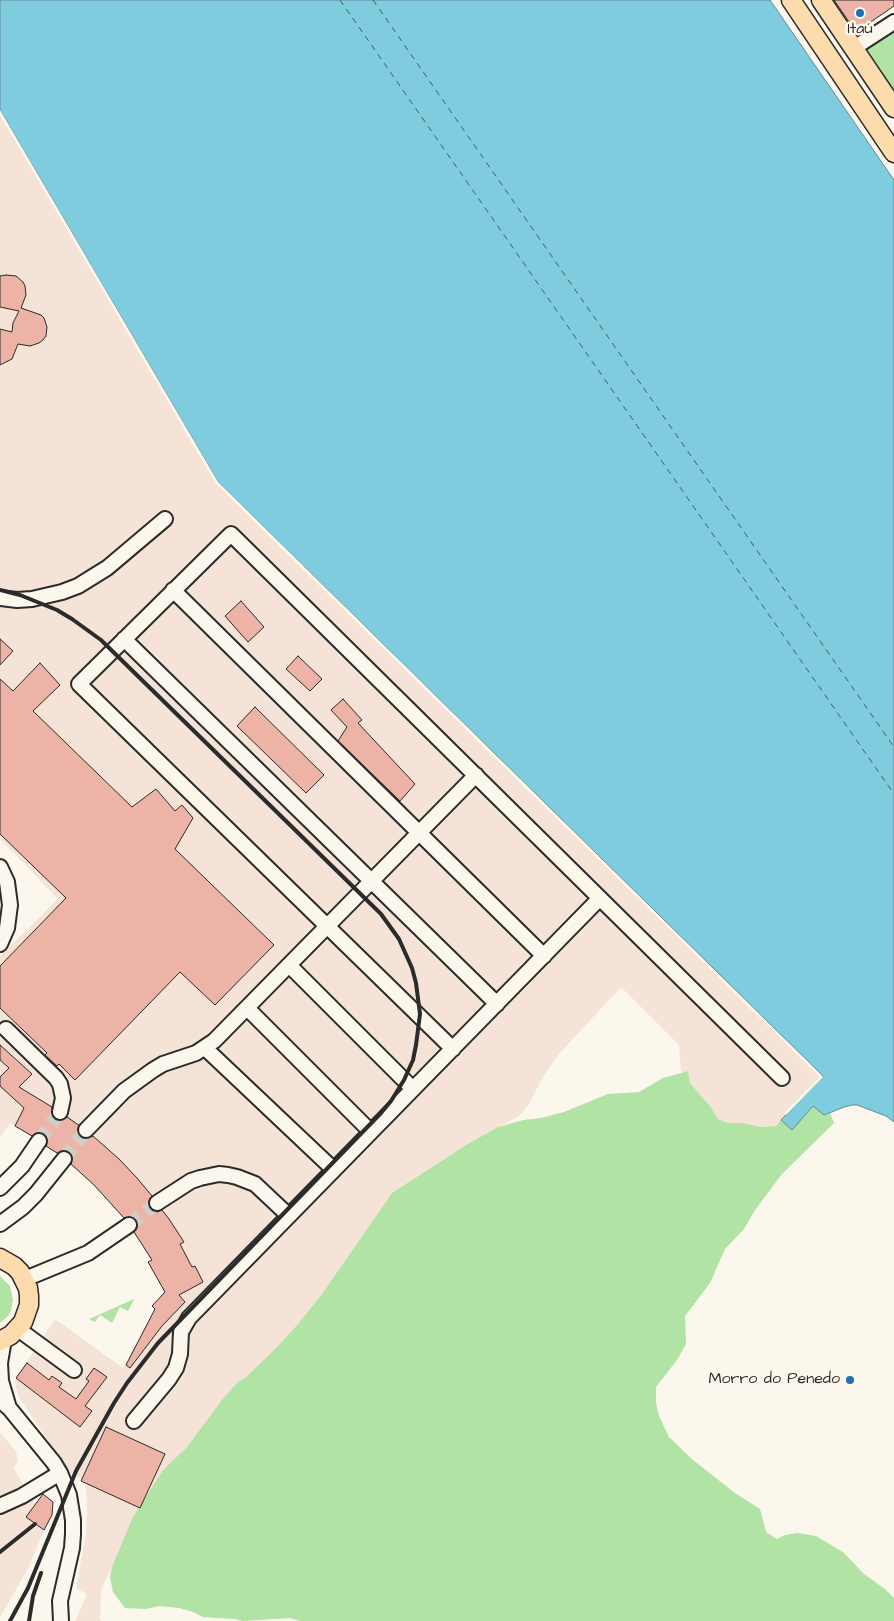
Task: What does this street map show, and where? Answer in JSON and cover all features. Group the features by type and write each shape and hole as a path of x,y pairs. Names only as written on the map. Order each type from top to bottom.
{"main road":[{"path":"791,0 894,153"},
{"path":"821,0 894,108"},
{"path":"0,1258 14,1266 24,1280 29,1296 29,1305 23,1322 18,1329 2,1340"}],"street":[{"path":"854,48 894,22"},
{"path":"0,598 31,600 78,586 107,568 165,519"},
{"path":"453,1049 79,684 230,534 782,1078"},
{"path":"173,590 544,956"},
{"path":"124,639 497,1004"},
{"path":"86,1130 124,1091 153,1070 164,1064 191,1055 214,1041 476,775"},
{"path":"0,867 7,882 10,905 7,928 0,944"},
{"path":"134,1421 176,1368 180,1354 181,1332 185,1322 600,898"},
{"path":"289,966 413,1089"},
{"path":"247,1008 371,1132"},
{"path":"6,1029 56,1078 63,1098 60,1112"},
{"path":"205,1048 334,1170"},
{"path":"0,1188 22,1166 40,1141"},
{"path":"0,1224 23,1207 36,1194 64,1159"},
{"path":"157,1203 191,1181 219,1174 237,1177 255,1184 289,1216"},
{"path":"24,1280 88,1253 129,1225"},
{"path":"18,1329 74,1370"},
{"path":"2,1340 0,1363 5,1404 54,1463 68,1492 71,1506 72,1548 60,1601 61,1621"},
{"path":"0,1506 22,1496 60,1473"}],"shaded area":[{"path":"0,110 218,482 823,1077 776,1126 761,1127 742,1123 728,1123 718,1119 710,1106 690,1083 688,1072 681,1072 679,1045 621,987 558,1055 543,1077 529,1104 519,1116 466,1145 392,1193 322,1294 298,1324 245,1378 238,1382 221,1401 187,1447 163,1470 140,1508 101,1590 100,1620 103,1621 75,1621 87,1594 76,1588 86,1532 87,1502 85,1483 81,1481 82,1479 69,1472 18,1396 15,1383 16,1378 55,1319 123,1368 155,1309 152,1306 164,1290 148,1262 152,1259 139,1239 94,1185 56,1153 10,1123 0,1137 0,956 58,899 0,839"},
{"path":"0,1433 16,1451 18,1460 14,1469 35,1504 43,1494 53,1502 52,1515 29,1567 0,1617"}],"green space":[{"path":"894,26 894,105 856,52"},
{"path":"688,1071 690,1083 710,1106 718,1119 728,1123 742,1123 761,1127 776,1126 781,1120 792,1130 813,1106 824,1115 830,1113 834,1123 782,1174 755,1210 744,1229 725,1249 710,1283 685,1316 686,1344 677,1360 656,1387 656,1403 659,1416 669,1437 693,1460 735,1493 760,1509 766,1532 777,1539 785,1535 797,1533 816,1536 843,1552 864,1574 894,1598 894,1621 300,1621 290,1618 243,1621 203,1617 179,1608 159,1606 146,1609 125,1608 113,1592 110,1577 112,1567 133,1517 163,1470 187,1447 221,1401 238,1382 245,1378 298,1324 322,1294 392,1193 466,1145 498,1127 564,1112 608,1094 639,1092 663,1078"},
{"path":"0,1276 10,1286 13,1299 11,1311 0,1323"},
{"path":"134,1299 128,1311 120,1307 112,1323 100,1315 95,1322 89,1319"}],"water":[{"path":"0,0 770,0 894,180 894,1122 886,1116 857,1105 844,1107 824,1115 813,1106 792,1130 781,1120 823,1076 218,482 0,110"}],"pier":[{"path":"0,110 218,482 823,1077 786,1115 784,1113 820,1077 216,484 0,115"}],"building":[{"name":"Itaú","path":"834,0 894,0 894,6 856,32"},
{"path":"0,276 16,276 23,282 26,295 21,308 41,315 47,327 46,336 43,340 30,346 18,344 12,359 0,365 0,329 12,332 13,323 19,311 0,307"},
{"path":"241,601 264,627 248,642 225,616"},
{"path":"0,639 13,651 0,665"},
{"path":"298,656 322,679 310,691 286,669"},
{"path":"40,663 60,685 33,711 132,807 156,789 175,811 182,805 193,818 175,849 274,945 215,1005 180,972 75,1080 59,1064 57,1066 45,1055 47,1053 0,1008 0,966 66,898 0,834 0,679 13,691"},
{"path":"343,699 362,720 358,723 415,784 400,801 338,741 347,727 331,710"},
{"path":"255,707 324,775 306,793 237,726"},
{"path":"0,1045 32,1074 19,1087 52,1107 52,1114 55,1119 62,1120 67,1117 79,1125 78,1132 80,1137 88,1138 93,1136 137,1178 152,1196 148,1203 149,1207 157,1212 162,1210 169,1219 184,1242 180,1244 192,1267 195,1266 203,1282 179,1295 185,1302 162,1326 130,1368 126,1365 155,1309 152,1306 165,1292 148,1262 152,1260 134,1232 137,1228 136,1220 132,1217 124,1218 94,1185 71,1164 72,1156 69,1152 61,1151 57,1153 46,1146 47,1138 43,1134 36,1133 32,1136 15,1126 24,1108 0,1086 0,1077 9,1068 0,1060"},
{"path":"27,1363 49,1380 52,1376 62,1383 59,1387 76,1399 89,1381 86,1379 94,1368 107,1377 85,1406 92,1411 80,1427 16,1378"},
{"path":"106,1427 165,1454 140,1508 81,1481"},
{"path":"43,1494 53,1502 52,1515 44,1530 26,1517"}],"ferry route":[{"path":"340,0 894,794"},
{"path":"373,0 894,747"}],"tunnel":[{"path":"39,1141 60,1112"},
{"path":"64,1159 86,1130"},
{"path":"129,1225 157,1203"}],"railway":[{"path":"0,590 20,595 57,610 101,640 381,914 399,939 412,968 420,1014 413,1060 404,1080 391,1101 158,1343 127,1383 76,1471 28,1588 10,1621"},
{"path":"0,1552 35,1524"},
{"path":"29,1621 33,1596 41,1573"}],"place":[{"name":"Itaú","path":"860,13"},
{"name":"Morro do Penedo","path":"850,1380"}]}
